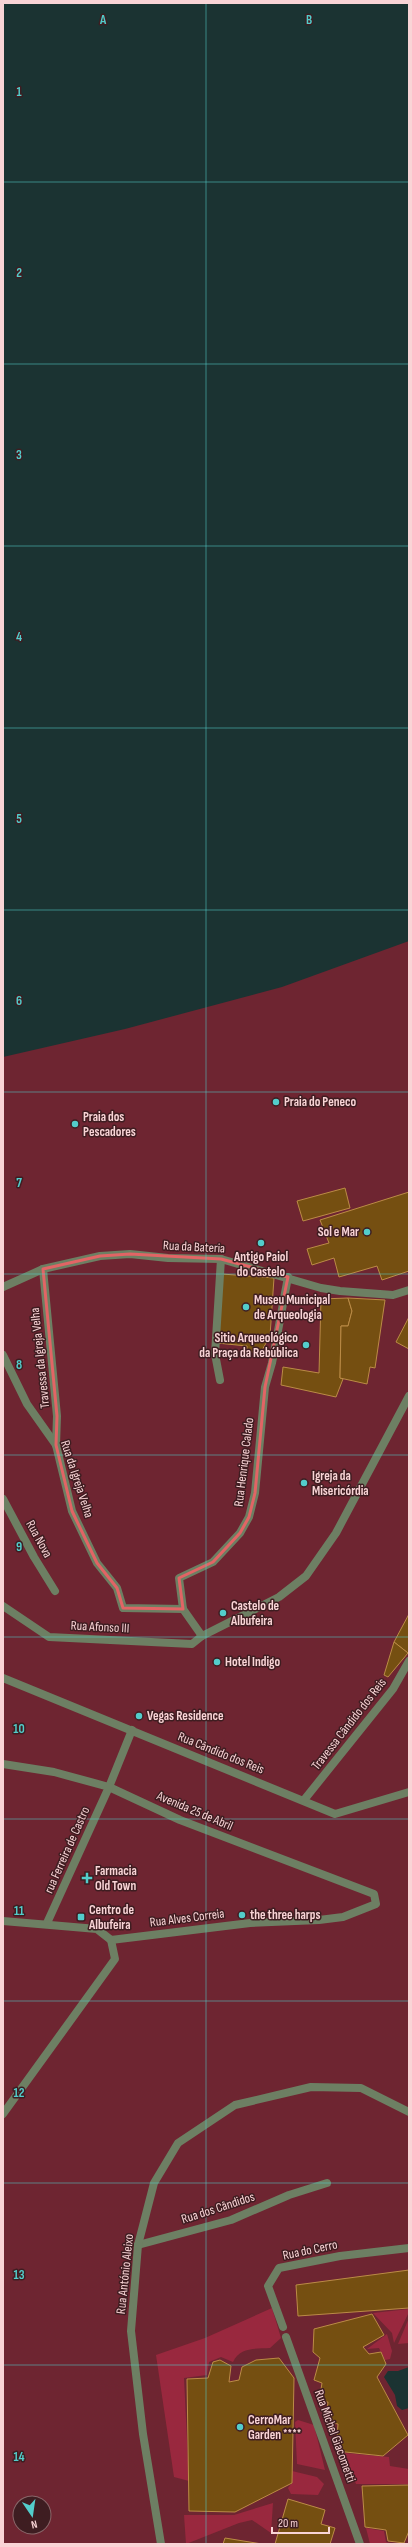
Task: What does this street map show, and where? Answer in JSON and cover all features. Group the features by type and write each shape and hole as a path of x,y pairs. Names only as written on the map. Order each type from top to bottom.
{"street":[{"name":"Rua da Bateria","path":"3,1287 43,1269 100,1256 130,1254 168,1258 221,1259 288,1277 321,1288 340,1291 393,1295 409,1290"},
{"path":"220,1380 215,1354 221,1259"},
{"name":"Travessa da Igreja Velha","path":"43,1269 57,1416 56,1445"},
{"name":"Rua Henrique Calado","path":"182,1609 179,1578 214,1562 226,1551 249,1517 255,1492 265,1387 272,1363 288,1277"},
{"name":"Rua da Igreja Velha","path":"3,1355 27,1404 56,1445 72,1511 97,1562 124,1608 182,1609"},
{"name":"Rua Afonso III","path":"3,1606 49,1637 192,1644 202,1636 279,1597 306,1576 336,1533 409,1396"},
{"name":"Rua Nova","path":"3,1499 34,1557 55,1590"},
{"path":"182,1609 202,1636"},
{"name":"Travessa Cândido dos Reis","path":"304,1800 393,1689 409,1661"},
{"name":"Rua Cândido dos Reis","path":"3,1678 304,1800 335,1814 409,1792"},
{"name":"rua Ferreira de Castro","path":"48,1923 109,1787 132,1730"},
{"name":"Avenida 25 de Abril","path":"3,1764 54,1772 109,1787 180,1820 374,1894 376,1904"},
{"name":"Rua Alves Correia","path":"111,1940 250,1922 343,1917 376,1904"},
{"path":"3,1921 48,1923 97,1929 111,1940 115,1959 3,2114"},
{"name":"Rua António Aleixo","path":"161,2544 143,2434 131,2331 138,2245 154,2183 178,2143 234,2105 311,2087 361,2088 409,2112"},
{"name":"Rua dos Cândidos","path":"138,2245 231,2220 290,2195 327,2183"},
{"name":"Rua do Cerro","path":"283,2327 268,2286 279,2268 340,2256 409,2248"},
{"name":"Rua Michel Giacometti","path":"286,2337 360,2544"}],"highlighted area":[{"path":"130,1254 221,1259 288,1277 265,1387 255,1493 249,1517 240,1533 213,1562 179,1578 183,1609 123,1608 117,1588 97,1563 72,1511 56,1445 57,1416 43,1269 100,1256"}],"shaded area":[{"path":"272,2308 281,2338 270,2348 244,2351 236,2357 233,2362 221,2357 209,2362 207,2375 184,2378 189,2481 174,2477 156,2355 205,2338"},
{"path":"409,2309 409,2312 394,2343 392,2333 373,2313"},
{"path":"409,2318 409,2343 398,2344"},
{"path":"387,2334 392,2351 390,2359 385,2360 379,2348 367,2349"},
{"path":"298,2420 314,2425 325,2470 297,2464 295,2422"},
{"path":"344,2453 389,2457 390,2466 409,2469 409,2484 356,2484"},
{"path":"292,2471 317,2477 324,2484 318,2495 291,2494 288,2488 292,2483"},
{"path":"273,2503 271,2533 252,2520 239,2523 186,2544 184,2515 234,2515"},
{"path":"366,2528 384,2531 386,2542 393,2544 370,2544"}],"water":[{"path":"3,3 409,3 409,941 282,987 125,1029 3,1057"},
{"path":"409,2367 409,2408 402,2410 397,2406 395,2395 384,2377 388,2371 398,2371"}],"building":[{"path":"345,1188 350,1208 303,1221 297,1201"},
{"name":"Sol e Mar","path":"409,1192 409,1271 382,1280 377,1266 339,1277 334,1258 312,1265 307,1249 329,1243 320,1220"},
{"name":"Museu Municipal de Arqueologia","path":"222,1274 274,1278 270,1336 261,1352 247,1352 247,1346 217,1343"},
{"path":"348,1298 352,1311 348,1326 341,1326 340,1378 343,1379 336,1397 281,1385 283,1367 319,1373 321,1299"},
{"path":"348,1298 385,1300 375,1368 370,1367 367,1384 340,1378 341,1326 348,1326 352,1311"},
{"path":"409,1317 409,1349 396,1342"},
{"path":"409,1614 409,1652 408,1653 394,1642"},
{"path":"394,1642 408,1653 388,1677 384,1675"},
{"path":"409,2270 409,2308 298,2316 296,2285"},
{"path":"372,2314 384,2335 363,2347 369,2354 381,2352 386,2364 377,2377 408,2435 383,2456 336,2451 338,2424 326,2422 328,2402 319,2402 322,2383 314,2380 320,2358 313,2352 314,2329"},
{"name":"CerroMar Garden ****","path":"279,2358 294,2378 292,2483 235,2512 189,2511 187,2379 208,2378 213,2362 220,2360 231,2366 229,2382 239,2380 242,2367 256,2360"},
{"path":"409,2485 409,2531 404,2543 388,2541 386,2530 365,2527 362,2486"},
{"path":"288,2499 325,2510 321,2524 335,2528 330,2544 275,2544"},
{"path":"225,2538 262,2544 223,2544"}],"place":[{"name":"Praia do Peneco","path":"276,1102"},
{"name":"Praia dos Pescadores","path":"75,1124"},
{"name":"Sol e Mar","path":"367,1232"},
{"name":"Antigo Paiol do Castelo","path":"261,1243"},
{"name":"Museu Municipal de Arqueologia","path":"246,1307"},
{"name":"Sitio Arqueológico da Praça da Rebública","path":"306,1345"},
{"name":"Igreja da Misericórdia","path":"304,1483"},
{"name":"Castelo de Albufeira","path":"223,1613"},
{"name":"Hotel Indigo","path":"217,1662"},
{"name":"Vegas Residence","path":"139,1716"},
{"name":"Farmacia Old Town","path":"87,1878"},
{"name":"the three harps","path":"242,1915"},
{"name":"Centro de Albufeira","path":"81,1917"},
{"name":"CerroMar Garden ****","path":"240,2427"}]}
